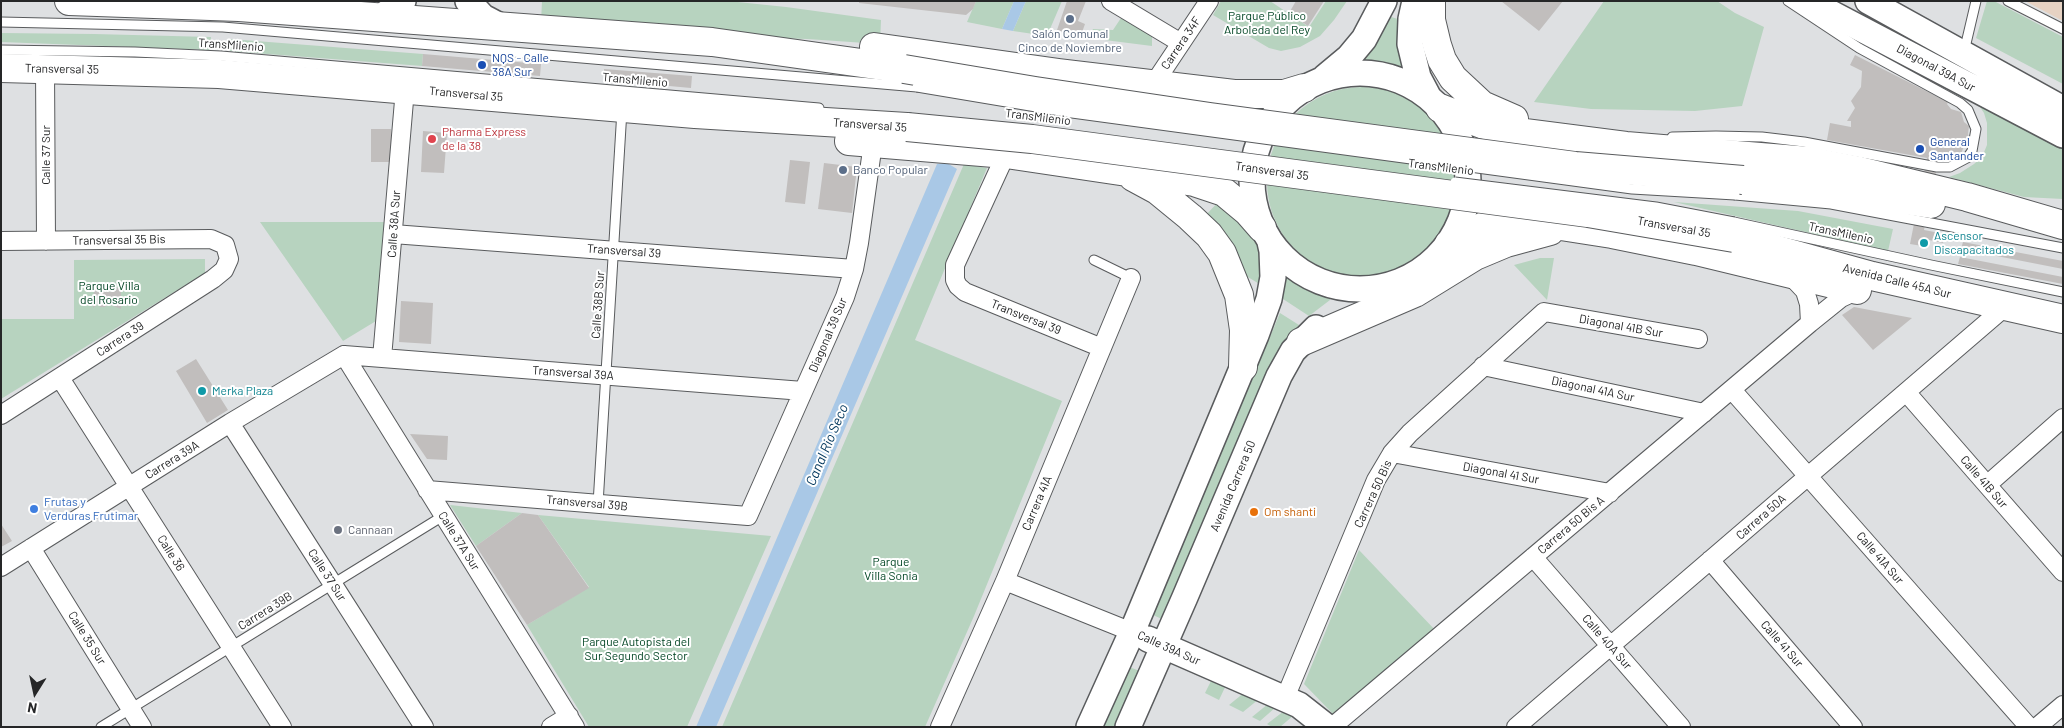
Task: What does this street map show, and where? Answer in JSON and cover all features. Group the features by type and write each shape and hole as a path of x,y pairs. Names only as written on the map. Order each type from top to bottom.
{"highway":[{"path":"69,1 225,6 712,42 836,44 900,49 1042,71 1251,95 1284,94 1313,84"},
{"path":"1431,1 1433,32 1442,60 1453,78 1469,94 1482,105 1508,117 1590,142"},
{"path":"712,42 910,78 1035,91 1555,164 1640,173 1739,187 1817,187 2063,226"},
{"name":"Transversal 35","path":"1,68 219,74 695,114 907,127 1032,140 1588,213 1734,230"},
{"path":"1434,102 1484,125 1509,131 1590,142 1783,159 1860,170 1967,197 2063,226"},
{"path":"695,114 798,134 873,143 1006,154 1118,169 1194,182 1214,187 1237,202 1266,235"},
{"path":"1118,169 1144,182 1167,197 1209,235 1222,253 1232,275 1241,303 1244,330 1243,367"},
{"path":"1449,244 1474,230 1497,222 1535,222 1696,251 1857,290"},
{"path":"1301,342 1416,293 1475,256 1506,243 1538,233 1572,228"},
{"name":"Avenida Calle 45A Sur","path":"1734,230 1902,283 2063,319"}],"main road":[{"path":"381,17 403,1"},
{"path":"468,1 483,17 502,27"},
{"path":"1089,727 1132,632 1243,367 1269,299 1273,277 1272,251 1253,203 1251,176 1256,150 1266,126 1283,104 1349,57 1364,39 1384,1"},
{"path":"1266,235 1290,263 1302,272 1322,282 1365,289 1387,286 1411,277 1432,262 1449,244 1463,215 1468,199 1469,174 1465,150 1455,128 1434,102 1418,77 1410,44 1410,19 1415,1"},
{"name":"Diagonal 39A Sur","path":"1808,1 2063,135"},
{"name":"Diagonal 39A Sur","path":"1868,1 2063,109"},
{"path":"1313,84 1349,73 1377,74 1404,82 1434,102"},
{"name":"Avenida Carrera 50","path":"1128,727 1288,359 1301,342 1333,316 1387,286"},
{"name":"Calle 39A Sur","path":"1132,632 1285,698 1309,711 1327,727"}],"street":[{"path":"1111,1 1181,43"},
{"name":"Carrera 34F","path":"1153,85 1209,1"},
{"name":"Calle 37 Sur","path":"45,68 46,241"},
{"name":"Calle 38A Sur","path":"382,358 405,89"},
{"name":"Diagonal 39 Sur","path":"748,516 834,324 854,269 873,143"},
{"name":"Transversal 39","path":"1006,154 955,265 955,280 958,286 965,292 1102,348"},
{"name":"Transversal 39","path":"394,234 854,269"},
{"name":"Transversal 35 Bis","path":"1,241 211,239 222,242 227,249 228,255"},
{"name":"Carrera 39","path":"1,415 213,279 224,270 228,255"},
{"path":"1788,273 1805,291 1809,304 1810,323"},
{"name":"Carrera 41A","path":"940,727 1005,581 1131,278"},
{"name":"Carrera 50 Bis A","path":"1332,727 1841,298 1871,286 1902,283"},
{"name":"Carrera 50A","path":"1516,727 2005,307"},
{"name":"Diagonal 41B Sur","path":"1544,312 1698,339"},
{"name":"Carrera 50 Bis","path":"1285,698 1376,480 1392,453 1410,433 1544,312"},
{"name":"Transversal 39A","path":"344,355 803,391"},
{"name":"Carrera 39A","path":"1,567 344,355"},
{"name":"Calle 37A Sur","path":"344,355 572,721"},
{"name":"Diagonal 41A Sur","path":"1483,366 1704,413"},
{"name":"Calle 36","path":"60,378 282,727"},
{"name":"Calle 41A Sur","path":"1732,390 2029,727"},
{"name":"Calle 41B Sur","path":"1906,392 2063,572"},
{"path":"1987,485 2063,418"},
{"name":"Calle 37 Sur","path":"230,424 424,727"},
{"name":"Diagonal 41 Sur","path":"1392,453 1610,493"},
{"name":"Transversal 39B","path":"427,490 748,516"},
{"name":"Calle 35 Sur","path":"31,548 142,727"},
{"name":"Calle 40A Sur","path":"1533,557 1681,727"},
{"name":"Calle 41 Sur","path":"1710,560 1853,727"},
{"name":"Calle 39A Sur","path":"1005,581 1132,632"},
{"path":"2037,727 2063,705"},
{"path":"552,727 572,721"}],"lane":[{"path":"1667,138 1762,137 1804,142 1937,167 1950,167 1967,158 1972,151 1976,129 1968,110 1960,103 1859,48 1788,1"},
{"path":"1964,55 1976,1"},
{"path":"2008,1 2063,29"},
{"name":"TransMilenio","path":"1,22 223,27 910,78"},
{"name":"TransMilenio","path":"1,50 135,52 220,56 826,109"},
{"name":"Calle 38B Sur","path":"598,504 622,108"},
{"path":"1590,142 1649,139"},
{"path":"1242,155 1262,158"},
{"name":"TransMilenio","path":"1449,181 1656,207 1734,230 1931,265 2063,292"},
{"name":"TransMilenio","path":"1739,187 2063,248"},
{"path":"1094,260 1131,278"},
{"name":"Carrera 39B","path":"101,727 443,516"}],"shaded area":[{"path":"2025,1 2063,1 2063,21"}],"green space":[{"path":"542,1 728,1 786,7 881,20 880,44 719,36 541,23"},
{"path":"976,1 1014,1 1002,29 967,22"},
{"path":"1026,1 1062,1 1047,36 1013,31"},
{"name":"Parque Público Arboleda del Rey","path":"1221,1 1270,1 1309,27 1326,1 1347,1 1320,36 1300,47 1281,51 1269,48 1213,15"},
{"path":"1604,1 1717,1 1735,13 1764,27 1742,106 1695,111 1591,109 1534,102"},
{"path":"1987,1 1994,1 2063,37 2063,84 1976,38"},
{"path":"1388,16 1401,20 1404,68 1402,69 1385,62 1361,62"},
{"path":"1121,18 1152,35 1152,46 1089,38 1093,29 1113,30"},
{"path":"1,33 211,37 210,50 1,42"},
{"path":"230,39 423,54 422,66 229,51"},
{"path":"1353,87 1371,87 1390,91 1407,98 1422,108 1436,122 1446,137 1453,154 1457,182 1453,210 1446,227 1436,242 1422,256 1407,266 1390,273 1371,277 1353,277 1334,273 1317,266 1302,256 1288,242 1278,227 1271,210 1267,191 1267,173 1271,154 1278,137 1288,122 1302,108 1317,98 1334,91"},
{"path":"1976,101 2063,147 2063,199 2024,197 1949,177 1960,173 1974,164 1982,157 1987,145 1987,123 1984,113"},
{"name":"Parque Villa Sonia","path":"964,164 987,168 915,340 1062,401 974,616 925,727 722,727"},
{"path":"1221,199 1257,241 1263,262 1261,285 1238,271 1205,216"},
{"path":"1674,202 1798,211 1893,229 1888,251"},
{"path":"260,222 384,222 376,321 343,341"},
{"path":"1540,258 1554,258 1547,300 1514,265"},
{"name":"Parque Villa del Rosario","path":"205,259 205,273 1,399 1,319 74,319 74,260"},
{"path":"1284,271 1287,271 1307,285 1328,294 1331,297 1330,300 1309,316 1283,299"},
{"path":"1280,313 1299,325 1277,352 1164,620 1153,615"},
{"path":"450,505 522,513 476,546"},
{"name":"Parque Autopista del Sur Segundo Sector","path":"538,515 771,536 687,727 589,727 527,625 589,587"},
{"path":"1359,550 1436,631 1335,716 1304,684"},
{"path":"1129,667 1140,671 1116,727 1102,727"},
{"path":"1213,677 1227,683 1219,700 1205,693"},
{"path":"1245,692 1259,699 1243,712 1229,705"},
{"path":"1268,704 1276,707 1260,721 1252,717"},
{"path":"1284,711 1294,715 1280,727 1272,727 1267,724"}],"water":[{"path":"1014,1 1026,1 1013,31 1002,29"},
{"name":"Canal Río Seco","path":"947,163 957,169 716,727 696,727 937,164"}],"building":[{"path":"859,1 976,1 973,9 966,15 859,3"},
{"name":"Salón Comunal Cinco de Noviembre","path":"1067,1 1086,1 1078,21 1085,24 1080,38 1057,30"},
{"path":"1296,1 1324,1 1308,26 1289,13"},
{"path":"1501,1 1563,1 1539,31"},
{"name":"NQS - Calle 38A Sur","path":"423,54 541,64 540,76 422,66"},
{"name":"General Santander","path":"1855,55 1948,102 1947,104 1951,109 1961,112 1964,122 1969,126 1970,142 1964,146 1961,154 1955,154 1949,158 1940,153 1924,230 1945,234 1943,243 1929,240 1928,247 1910,244 1927,158 1827,140 1830,123 1851,127 1851,121 1847,121 1855,108 1851,101 1861,87 1862,71 1850,65"},
{"path":"604,69 692,76 691,88 604,80"},
{"path":"371,129 391,129 391,162 371,162"},
{"path":"423,131 447,133 444,173 421,172"},
{"path":"790,160 810,162 805,204 785,202"},
{"path":"824,163 857,167 852,213 818,209"},
{"path":"1963,242 2063,261 2063,269 1961,249"},
{"path":"1960,257 2063,277 2063,284 1958,264"},
{"path":"121,286 121,309 108,304 105,307 100,307 98,304 93,308 94,288 98,292 100,290 109,292"},
{"path":"401,301 433,303 431,344 399,342"},
{"path":"1854,307 1912,318 1873,350 1842,315"},
{"name":"Merka Plaza","path":"196,359 228,410 207,423 176,371"},
{"path":"410,434 448,436 447,460 427,459"},
{"path":"522,513 538,515 589,588 527,625 476,546"},
{"path":"1,524 12,541 1,547"}],"place":[{"name":"Salón Comunal Cinco de Noviembre","path":"1070,19"},
{"name":"NQS - Calle 38A Sur","path":"482,65"},
{"name":"Pharma Express de la 38","path":"432,139"},
{"name":"General Santander","path":"1920,149"},
{"name":"Banco Popular","path":"843,170"},
{"name":"Ascensor Discapacitados","path":"1924,243"},
{"name":"Merka Plaza","path":"202,391"},
{"name":"Frutas y Verduras Frutimar","path":"34,509"},
{"name":"Om shanti","path":"1254,512"},
{"name":"Cannaan","path":"338,530"}]}
